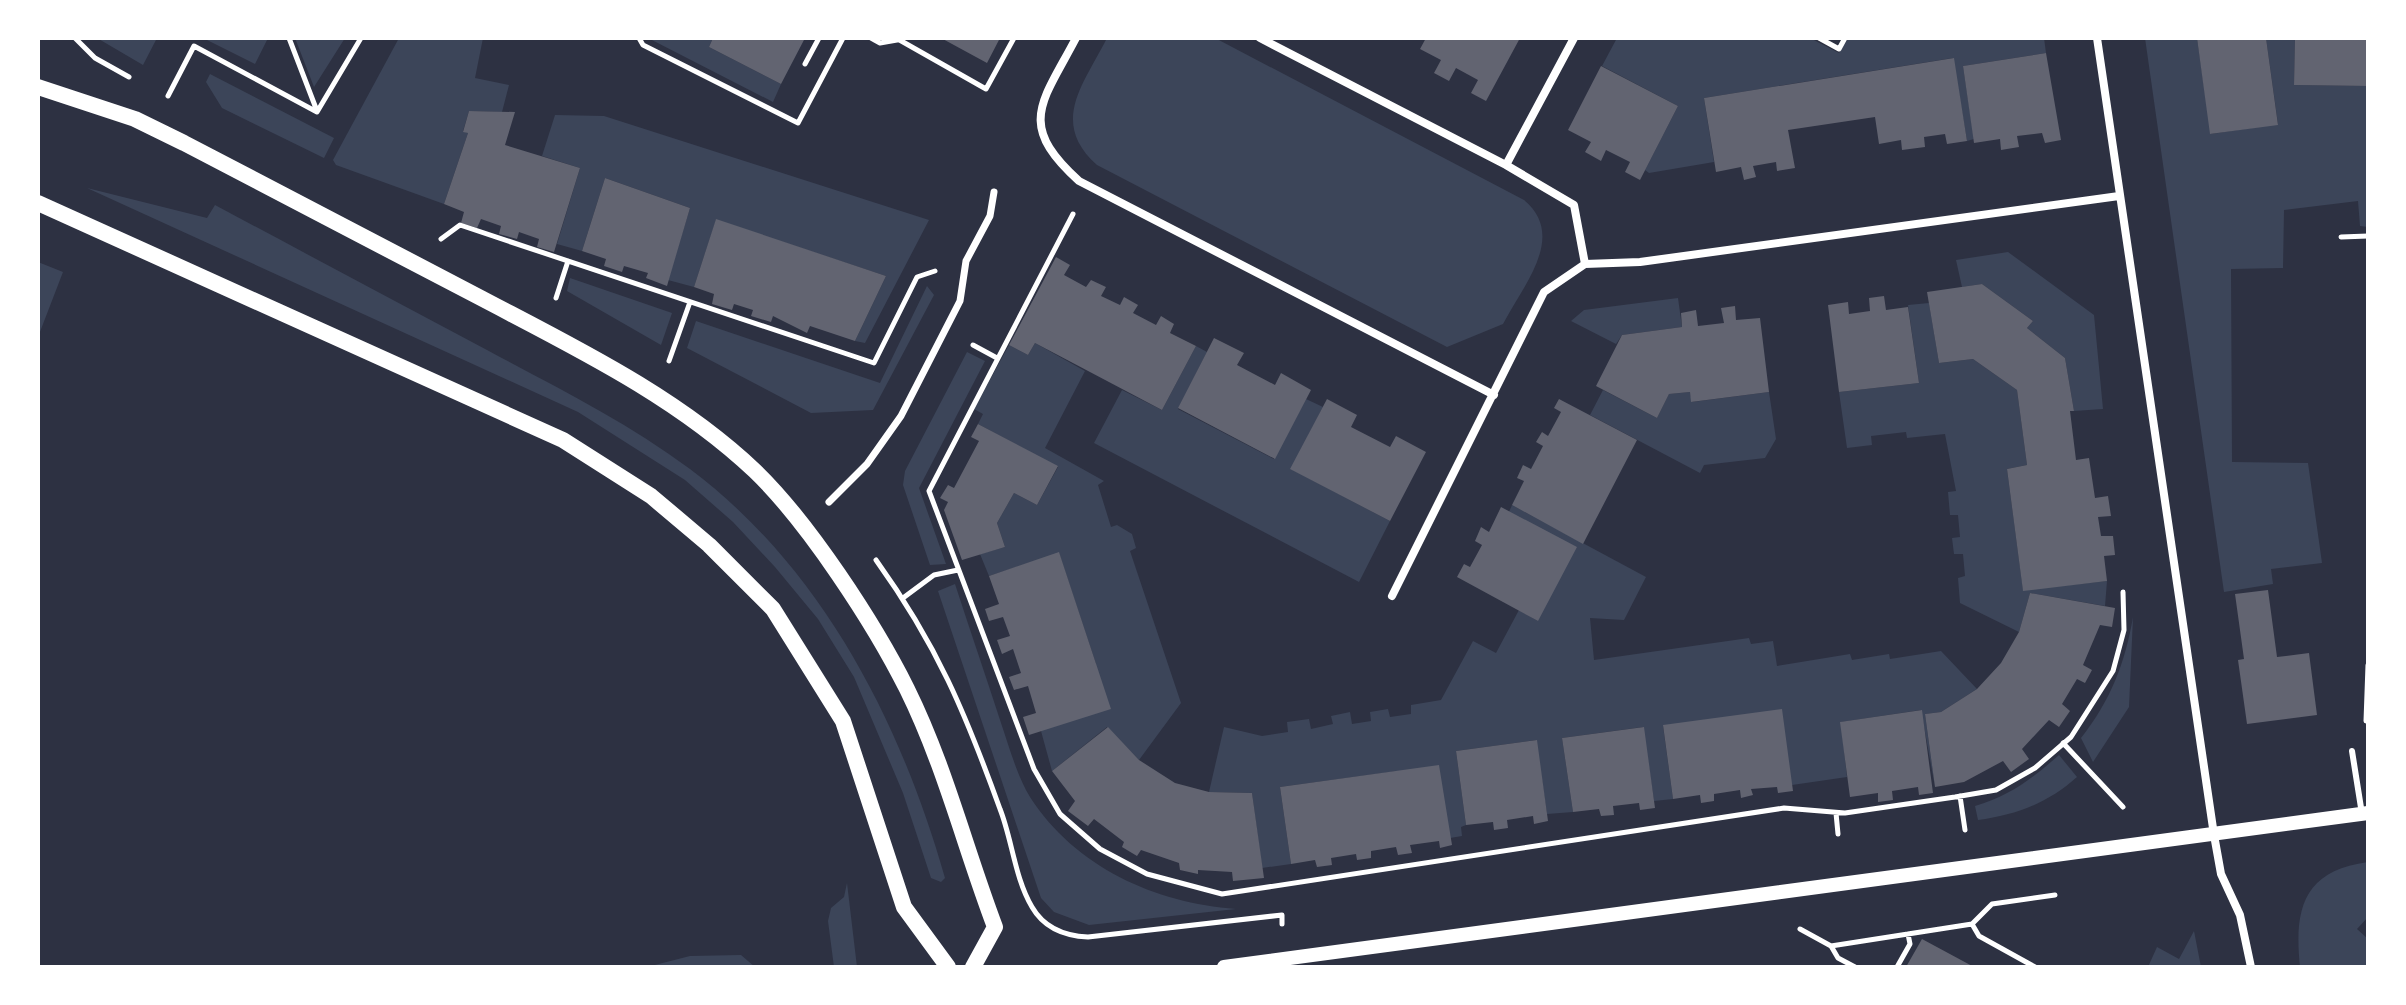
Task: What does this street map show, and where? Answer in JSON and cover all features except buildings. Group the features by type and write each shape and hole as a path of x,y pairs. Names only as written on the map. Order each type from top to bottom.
{"main road":[{"path":"38,87 135,119 558,339 687,414 756,472 801,524 867,621 906,686 931,741 995,927 973,967"},
{"path":"38,203 563,440 651,496 709,545 773,609 843,721 904,907 948,967"}],"street":[{"path":"1076,38 1041,104 1039,129 1053,157 1088,186 1494,395"},
{"path":"1260,38 1506,165 1574,205 1585,264"},
{"path":"1506,165 1574,38"},
{"path":"2097,38 2214,835 2221,874 2240,915 2251,967"},
{"path":"829,502 867,464 901,416 960,301 966,261 990,216 994,192"},
{"path":"1392,596 1544,292 1585,264 1640,262 2119,196"},
{"path":"1224,967 2365,813"}],"lane":[{"path":"2352,751 2365,813"}],"path":[{"path":"289,38 317,112"},
{"path":"317,112 361,38"},
{"path":"639,38 643,45 798,123 843,38"},
{"path":"805,64 819,38"},
{"path":"871,38 880,43 897,39 986,89 1014,38"},
{"path":"1819,38 1839,49 1845,38"},
{"path":"167,97 194,46 317,112"},
{"path":"1088,186 929,491 1034,769 1060,814 1100,849 1147,874 1222,894 1784,808 1836,813 1996,790 2035,768 2063,743 2096,701 2113,671 2124,630 2123,592"},
{"path":"438,241 460,225 874,363 917,277 966,261"},
{"path":"2341,237 2368,236"},
{"path":"554,303 568,261"},
{"path":"667,365 690,302"},
{"path":"903,598 934,575 958,570"},
{"path":"2366,721 2368,665"},
{"path":"2063,743 2123,807"},
{"path":"1960,796 1965,830"},
{"path":"1836,813 1838,834"},
{"path":"1831,946 1972,924 1992,904 2055,895"},
{"path":"1194,925 1282,915"},
{"path":"1972,924 1979,936 2035,967"},
{"path":"1800,929 1831,946 1838,958 1855,967"},
{"path":"1897,967 1910,944 1908,934"}],"shaded area":[{"path":"97,38 157,38 143,65"},
{"path":"203,38 268,38 255,64"},
{"path":"295,38 345,38 314,87"},
{"path":"399,38 483,38 475,78 509,85 502,112 469,111 463,131 468,133 444,204 336,165 333,160"},
{"path":"648,38 713,38 709,47 781,84 773,102"},
{"path":"1107,38 1215,38 1524,200 1536,214 1542,229 1542,245 1530,277 1503,324 1447,347 1097,165 1083,149 1075,133 1073,118 1081,87"},
{"path":"1617,38 1810,38 1839,53 1848,38 2044,38 2046,53 1963,66 1974,139 1967,141 1953,58 1704,98 1714,162 1649,173 1645,170 1678,106 1602,66"},
{"path":"2145,38 2197,38 2211,134 2278,124 2266,38 2295,38 2294,85 2368,86 2368,227 2360,226 2358,201 2284,210 2283,268 2231,269 2232,462 2308,463 2322,563 2271,569 2273,584 2224,592"},
{"path":"210,74 334,138 324,158 222,108 206,82"},
{"path":"555,115 604,116 929,220 865,343 855,341 886,276 716,220 694,287 668,280 690,208 605,178 582,251 557,244 580,168 542,156"},
{"path":"87,188 207,218 215,205 591,406 690,469 737,509 779,553 817,601 850,652 880,707 905,763 945,878 941,882 931,878 903,793 854,677 818,619 733,522 685,480 578,412"},
{"path":"2008,252 2094,315 2103,409 2074,411 2065,358 2027,328 2033,321 1982,284 1962,287 1956,260"},
{"path":"38,262 63,272 38,337"},
{"path":"570,278 672,313 661,345 567,291"},
{"path":"927,286 934,295 873,410 811,413 687,348 696,321 880,383"},
{"path":"1678,298 1682,327 1622,335 1616,344 1571,321 1584,310"},
{"path":"1929,303 1939,363 1973,359 2017,390 2027,465 2007,469 2023,590 2107,581 2105,606 2030,593 2019,632 1960,603 1958,578 1965,576 1963,554 1954,554 1952,538 1960,537 1958,515 1950,515 1948,492 1956,491 1945,434 1907,438 1906,432 1871,436 1872,445 1847,448 1839,392 1919,383 1908,305"},
{"path":"1035,343 1085,371 1045,448 1104,481 1098,485 1111,527 1117,525 1132,534 1136,548 1130,551 1181,703 1139,760 1107,727 1052,771 1041,731 1096,664 1059,553 989,576 980,554 1005,547 997,523 1014,493 1037,505 1058,467 978,424 983,414 974,409 1009,345 1028,355"},
{"path":"1196,346 1207,352 1178,409 1274,459 1306,399 1323,407 1291,469 1390,521 1359,582 1094,443 1122,390 1162,410"},
{"path":"967,352 985,361 919,488 946,564 930,565 903,485 905,471"},
{"path":"1603,390 1657,418 1669,394 1690,392 1692,402 1769,392 1776,439 1765,458 1704,465 1700,473 1590,415"},
{"path":"1512,505 1646,577 1624,620 1590,618 1594,660 1749,638 1751,644 1773,641 1777,666 1850,654 1852,660 1889,654 1890,659 1941,651 1977,689 1941,712 1925,714 1935,787 1921,710 1841,722 1847,777 1792,785 1663,726 1673,799 1654,801 1643,727 1562,738 1573,812 1547,814 1536,740 1456,751 1466,825 1461,827 1462,836 1450,838 1398,771 1280,787 1291,864 1262,868 1252,793 1209,792 1224,727 1262,736 1288,732 1287,722 1309,719 1311,729 1333,724 1331,716 1350,712 1352,724 1371,721 1370,712 1388,709 1390,717 1411,714 1411,705 1441,700 1473,641 1496,653 1519,610 1538,621 1509,512"},
{"path":"955,584 1017,770 1025,789 1048,822 1094,862 1120,877 1176,899 1236,909 1089,925 1054,912 1041,898 938,591"},
{"path":"2133,617 2129,707 2093,762 2081,738 2101,710 2115,680"},
{"path":"2059,755 2077,777 2066,786 2031,806 1978,820 1975,806 2020,786"},
{"path":"2368,862 2368,917 2357,929 2368,939 2368,967 2300,967 2299,927 2307,896 2329,874"},
{"path":"847,883 857,967 834,967 828,921 831,908 844,897"},
{"path":"2194,931 2201,967 2148,967 2157,947 2179,959"},
{"path":"741,955 755,967 647,967 690,956"}]}
